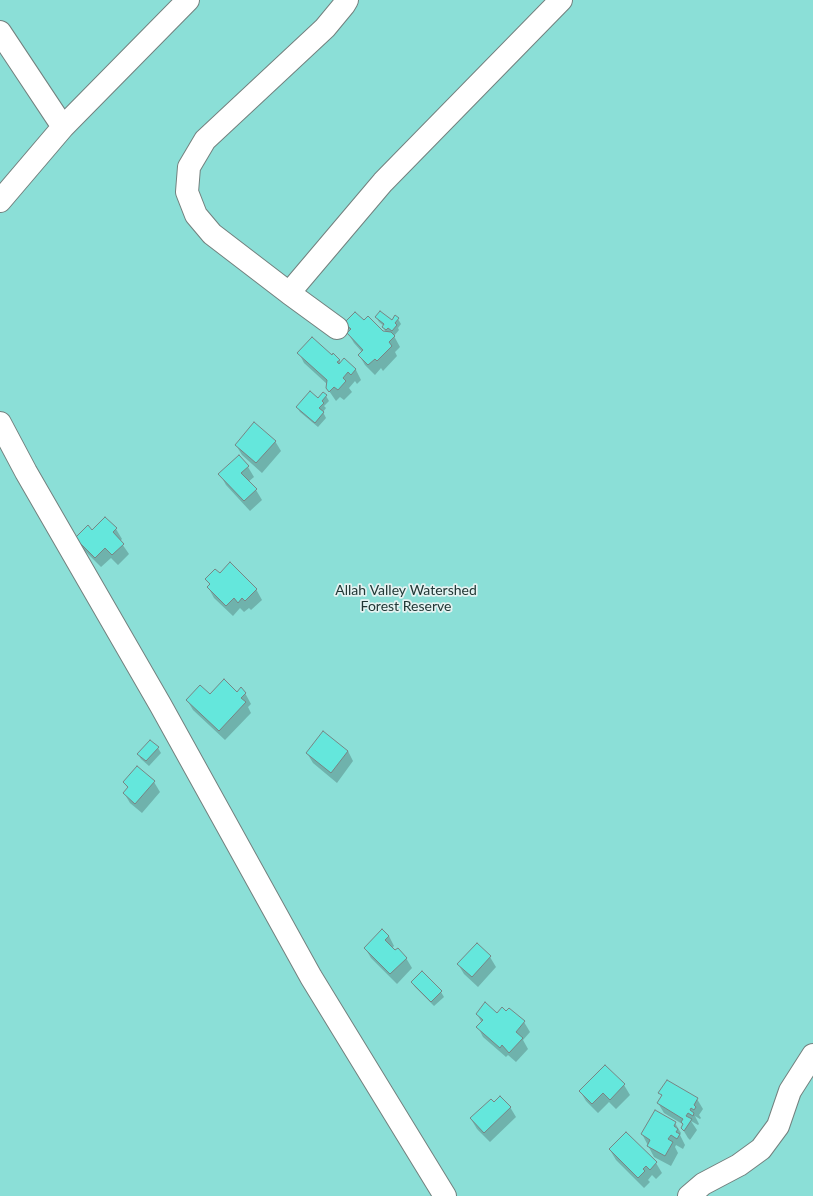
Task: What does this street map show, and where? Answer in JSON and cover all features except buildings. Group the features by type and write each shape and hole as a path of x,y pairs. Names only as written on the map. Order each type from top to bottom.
{"street":[{"path":"0,201 63,127 188,0"},
{"path":"337,328 212,234 196,215 187,192 189,168 205,140 325,28 347,0"},
{"path":"289,293 382,182 561,0"},
{"path":"0,32 63,127"},
{"path":"0,423 26,472 162,706 311,977 445,1196"},
{"path":"689,1196 703,1184 739,1165 761,1149 778,1126 790,1091 813,1055"}],"green space":[{"name":"Allah Valley Watershed Forest Reserve","path":"0,0 813,0 813,1196 0,1196"}]}
